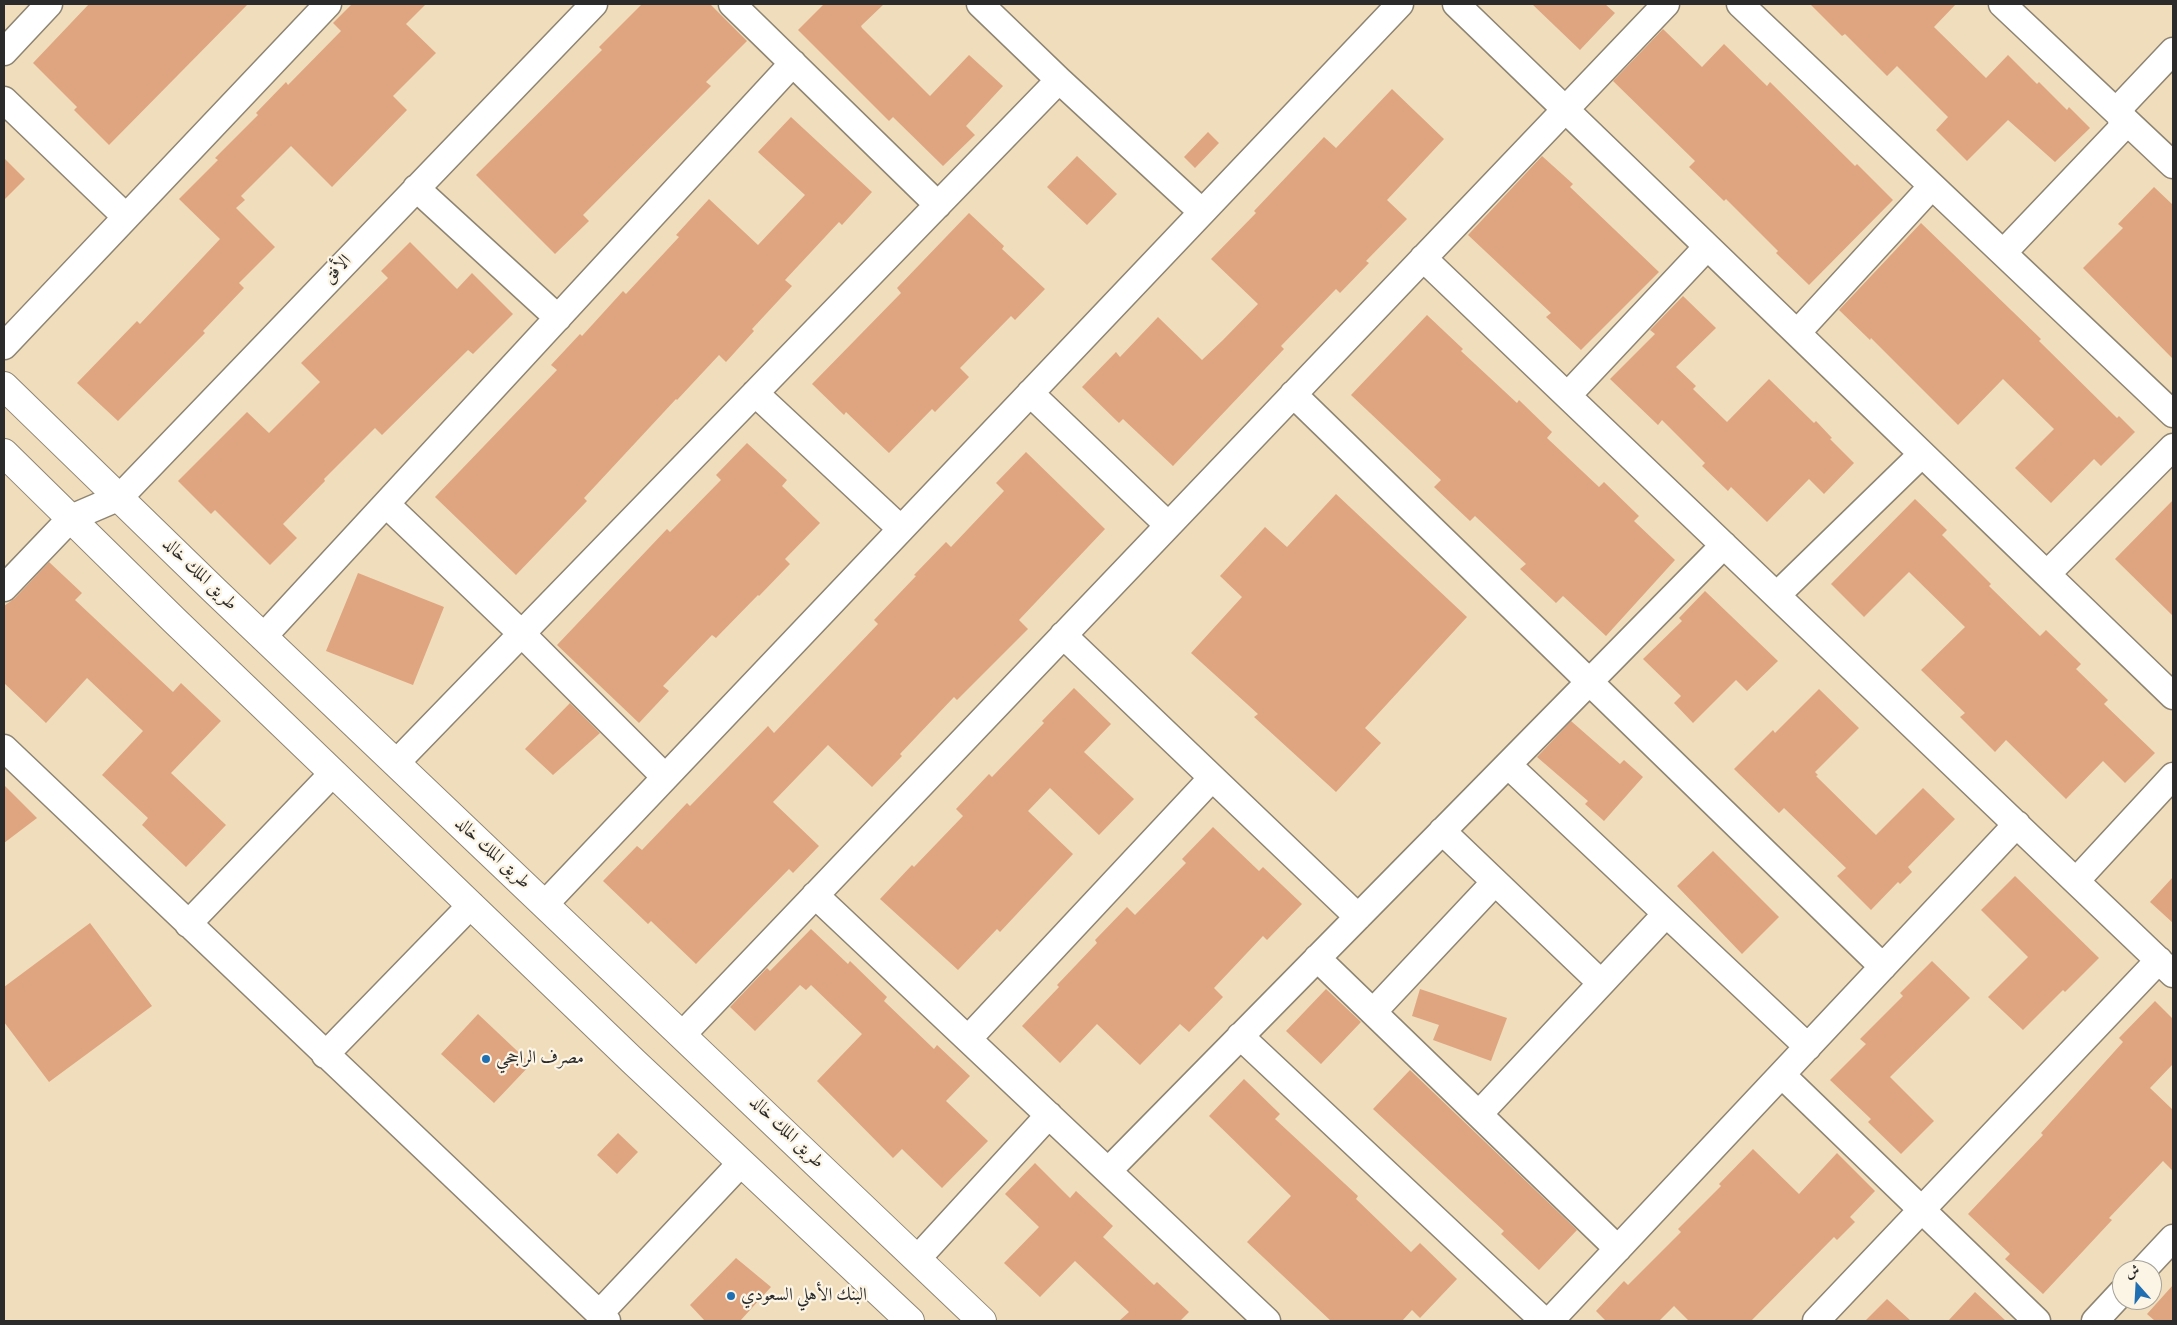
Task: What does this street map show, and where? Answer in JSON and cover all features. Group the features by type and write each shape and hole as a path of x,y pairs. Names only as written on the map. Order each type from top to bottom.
{"main road":[{"name":"طريق الملك خالد","path":"4,386 263,637 982,1321"},
{"path":"4,453 471,905 741,1163 910,1321"}],"street":[{"path":"4,52 49,4"},
{"path":"4,346 328,4"},
{"name":"الأفق","path":"71,518 120,497 594,4"},
{"path":"732,4 938,205"},
{"path":"980,4 1202,212"},
{"path":"545,904 1400,4"},
{"path":"1456,4 2173,696"},
{"path":"682,1035 1666,4"},
{"path":"1740,4 2173,414"},
{"path":"2002,4 2173,165"},
{"path":"2003,253 2121,128 2122,105 2173,51"},
{"path":"263,637 793,63"},
{"path":"396,763 1059,80"},
{"path":"4,100 126,217"},
{"path":"1797,333 1932,186"},
{"path":"416,188 558,318"},
{"path":"1568,396 1707,247"},
{"path":"1423,258 2166,967 1921,1211 1816,1321"},
{"path":"755,393 901,529"},
{"path":"1030,393 1168,525"},
{"path":"1293,394 1883,967"},
{"path":"2047,574 2173,447"},
{"path":"1777,595 1922,454"},
{"path":"386,504 522,634 664,777"},
{"path":"4,588 71,518"},
{"path":"1108,1170 1724,545"},
{"path":"1063,635 1358,917"},
{"path":"4,748 603,1318 741,1163"},
{"path":"1508,765 1808,1047"},
{"path":"188,924 333,772"},
{"path":"2076,881 2173,776"},
{"path":"968,1039 1212,778"},
{"path":"1240,1036 1536,1318 1618,1249 2017,824"},
{"path":"1442,831 1601,983"},
{"path":"1373,1012 1495,882"},
{"path":"815,895 1108,1170 1257,1318"},
{"path":"325,1055 471,905"},
{"path":"1478,1114 1666,914"},
{"path":"1317,958 1618,1249"},
{"path":"1782,1075 2037,1321"},
{"path":"917,1259 1049,1116"},
{"path":"2152,1260 2173,1238"},
{"path":"2095,1321 2112,1303"}],"building":[{"path":"89,4 248,4 109,145 74,110 77,107 33,63"},
{"path":"352,4 426,4 406,24 436,53 393,96 407,110 332,187 291,146 241,196 245,200 236,208 275,247 239,283 244,288 203,331 205,333 118,421 77,383 137,321 140,324 220,239 179,199 218,160 215,158 258,115 256,113 286,82 288,85 341,31 333,23"},
{"path":"642,4 710,4 747,41 706,82 711,86 583,215 589,221 555,254 476,175 602,50 599,47"},
{"path":"824,4 884,4 861,26 862,28 930,96 969,55 1003,86 966,126 975,135 943,166 893,117 889,121 798,30"},
{"path":"1532,4 1605,4 1615,13 1580,50"},
{"path":"1810,4 1956,4 1934,27 1986,78 2008,55 2037,84 2039,82 2067,110 2069,107 2090,128 2055,162 2008,120 1967,161 1936,130 1948,117 1897,66 1887,76 1845,34 1842,36"},
{"path":"1663,29 1702,67 1724,44 1767,86 1770,82 1855,166 1857,164 1893,200 1809,285 1776,253 1778,251 1726,199 1724,201 1689,167 1695,161 1613,81"},
{"path":"1392,89 1444,139 1387,200 1407,219 1366,261 1369,263 1340,293 1336,289 1281,346 1284,349 1173,466 1123,419 1119,423 1082,387 1116,352 1120,357 1158,317 1202,360 1223,340 1258,304 1211,259 1256,213 1254,211 1324,137 1336,148"},
{"path":"791,117 872,192 842,225 839,222 785,280 792,286 752,329 754,331 726,362 719,355 584,498 587,501 516,575 435,497 557,370 551,365 580,334 582,336 623,291 626,294 679,237 676,235 709,199 758,245 805,195 758,152"},
{"path":"1208,132 1219,143 1195,168 1184,157"},
{"path":"1077,156 1117,194 1087,225 1047,187"},
{"path":"1542,156 1573,184 1570,187 1659,272 1581,350 1546,317 1551,313 1468,235"},
{"path":"4,158 25,179 4,200"},
{"path":"2154,187 2173,205 2173,359 2083,268 2123,228 2118,224"},
{"path":"969,213 1004,246 1002,249 1045,289 1015,320 1011,316 960,368 969,377 935,412 932,409 889,453 846,412 844,415 812,384 901,293 897,288"},
{"path":"1921,223 2041,339 2039,341 2117,418 2119,416 2135,432 2101,466 2094,459 2051,503 2015,468 2054,429 2003,379 1958,425 1871,338 1870,340 1839,310"},
{"path":"410,242 457,289 472,273 513,314 473,354 468,350 382,435 375,428 324,479 325,481 283,524 297,538 270,565 215,510 211,514 178,481 247,412 269,433 320,382 301,363 388,278 381,271"},
{"path":"1683,296 1716,328 1676,367 1696,386 1693,389 1727,422 1769,379 1814,423 1816,421 1832,438 1830,439 1854,463 1824,494 1809,479 1767,522 1731,487 1728,491 1702,466 1705,463 1662,420 1658,425 1610,379 1655,334 1650,330"},
{"path":"1427,315 1463,349 1461,351 1517,403 1519,400 1552,432 1547,438 1599,487 1604,482 1639,516 1634,521 1675,560 1606,636 1563,596 1556,603 1520,569 1526,564 1475,516 1470,521 1434,487 1441,480 1351,395"},
{"path":"747,443 787,480 782,486 820,523 785,559 790,564 716,638 712,635 663,686 669,691 639,723 557,645 667,529 670,532 721,480 716,475"},
{"path":"1026,452 1105,529 1019,620 1028,629 957,700 954,697 900,754 902,756 872,787 828,745 773,802 819,846 793,873 789,869 696,964 651,921 648,924 603,881 637,846 642,850 687,803 690,806 768,726 774,733 878,624 874,620 916,576 914,575 946,542 951,547 1004,491 996,483"},
{"path":"1336,494 1467,617 1365,728 1381,743 1336,792 1254,717 1258,714 1191,653 1242,597 1220,576 1265,527 1287,547"},
{"path":"1915,499 1947,530 1942,535 1991,584 1989,586 2040,636 2046,630 2081,664 2076,669 2108,700 2104,704 2155,753 2125,783 2103,761 2066,799 2006,740 1995,752 1960,717 1965,713 1921,670 1965,627 1909,572 1864,617 1831,584"},
{"path":"2173,500 2173,616 2115,559"},
{"path":"49,562 82,593 75,600 173,692 181,683 221,721 171,773 226,825 186,867 142,825 148,818 102,775 143,731 87,678 46,723 4,683 4,606 15,598"},
{"path":"358,573 444,607 413,685 326,651"},
{"path":"1705,591 1778,661 1747,691 1736,680 1693,723 1674,703 1681,696 1643,659 1682,621 1679,618"},
{"path":"1074,688 1111,724 1084,752 1134,799 1099,835 1050,788 1028,811 1073,854 1000,932 997,929 958,970 880,899 963,816 956,809 989,774 992,777 1044,723 1042,721"},
{"path":"1819,689 1859,728 1815,772 1818,775 1816,776 1876,835 1923,788 1955,819 1908,867 1912,872 1900,884 1898,882 1871,910 1837,876 1846,868 1784,808 1779,813 1734,769 1773,730 1775,733"},
{"path":"570,703 600,733 553,775 525,749"},
{"path":"1571,721 1620,764 1624,760 1643,777 1604,821 1585,804 1588,801 1537,757"},
{"path":"4,785 37,818 4,843"},
{"path":"1213,827 1259,871 1263,867 1302,904 1267,940 1263,936 1214,988 1223,997 1189,1032 1180,1024 1140,1065 1097,1024 1060,1063 1022,1026 1059,987 1057,985 1097,943 1095,940 1127,907 1135,915 1186,863 1182,859"},
{"path":"1713,851 1779,917 1742,954 1677,886"},
{"path":"2015,876 2099,958 2065,992 2063,990 2023,1030 1988,997 2028,957 1981,910"},
{"path":"2173,877 2173,923 2150,902"},
{"path":"90,923 152,1006 49,1082 4,1022 4,987"},
{"path":"811,929 848,964 850,961 887,997 884,1001 934,1049 937,1045 970,1076 946,1101 988,1141 942,1188 902,1149 893,1158 817,1081 862,1034 811,985 806,990 800,985 755,1031 730,1007 767,968 770,971"},
{"path":"1932,961 1970,998 1890,1077 1934,1121 1901,1154 1868,1122 1871,1119 1830,1080 1866,1044 1860,1039 1903,996 1900,993"},
{"path":"1326,989 1361,1022 1321,1064 1286,1031"},
{"path":"1420,989 1507,1018 1491,1061 1433,1040 1439,1025 1412,1016"},
{"path":"2155,1001 2173,1019 2173,1064 2150,1088 2173,1110 2173,1171 2163,1161 2109,1218 2112,1220 2043,1294 2005,1259 2010,1254 1968,1214 2043,1135 2041,1133 2123,1042 2119,1038"},
{"name":"مصرف الراجحي","path":"478,1014 531,1064 494,1103 441,1054"},
{"path":"1410,1070 1577,1230 1539,1270 1501,1234 1504,1231 1373,1109"},
{"path":"1244,1079 1280,1114 1275,1119 1358,1196 1356,1199 1411,1252 1420,1243 1457,1279 1420,1318 1412,1310 1402,1321 1331,1321 1247,1242 1291,1196 1209,1116"},
{"path":"618,1133 638,1152 617,1174 597,1155"},
{"path":"1753,1149 1799,1194 1837,1153 1875,1191 1850,1217 1855,1222 1837,1240 1834,1237 1751,1321 1689,1321 1674,1306 1659,1321 1606,1321 1596,1311 1624,1281 1628,1285 1681,1232 1678,1229 1721,1186 1719,1184"},
{"path":"1035,1163 1070,1198 1076,1191 1113,1226 1103,1237 1154,1285 1157,1282 1189,1312 1180,1321 1119,1321 1129,1312 1075,1261 1040,1297 1004,1263 1039,1227 1005,1194"},
{"name":"البنك الأهلي السعودي","path":"736,1258 771,1287 740,1321 705,1321 690,1305"},
{"path":"2173,1285 2173,1321 2155,1321 2147,1314 2151,1310 2162,1310 2162,1297"},
{"path":"1975,1292 2006,1321 1948,1321"},
{"path":"1887,1299 1911,1321 1865,1321"}],"place":[{"name":"مصرف الراجحي","path":"486,1059"},
{"name":"البنك الأهلي السعودي","path":"731,1296"}]}
